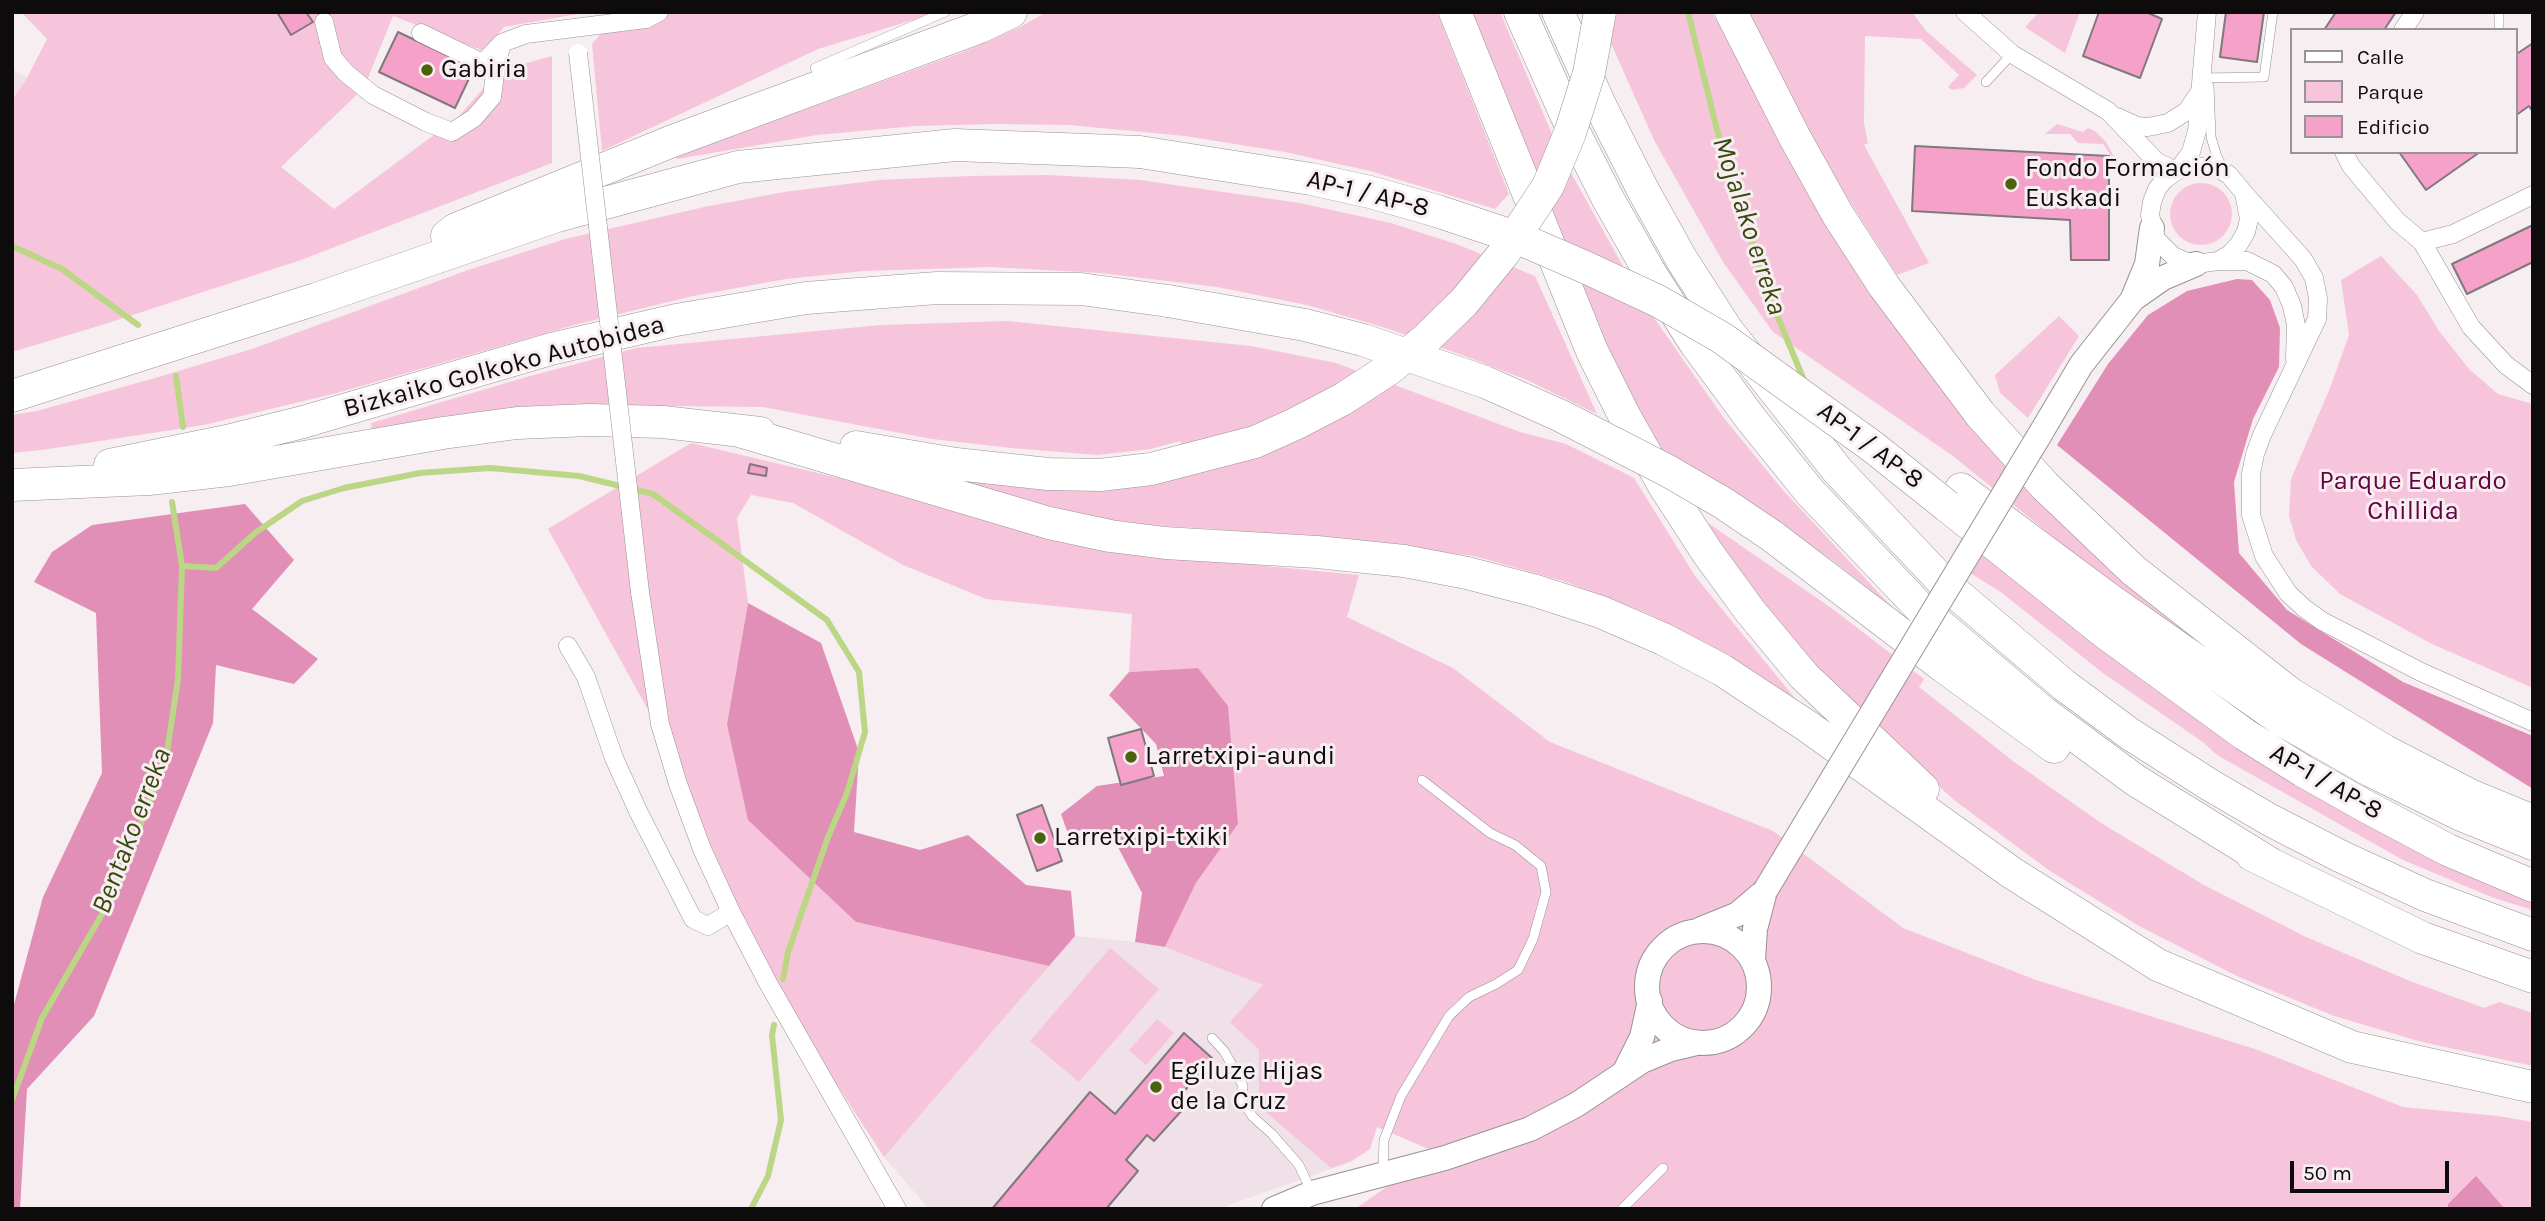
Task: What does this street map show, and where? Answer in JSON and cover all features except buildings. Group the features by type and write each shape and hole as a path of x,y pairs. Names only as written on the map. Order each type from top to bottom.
{"highway":[{"path":"12,396 316,299 412,265 456,229 670,142 980,27 1012,12"},
{"path":"1455,12 1592,351 1662,484 1750,611 1804,676 2012,873"},
{"path":"1520,12 1584,150 1649,271 1695,343 1751,419 1810,492 1922,610 2043,712 2135,780 2271,864 2423,938 2533,977"},
{"path":"1558,12 1643,190 1682,260 1727,330 1838,471 1945,584 2063,685 2130,734 2210,785 2270,820 2425,895 2533,934"},
{"path":"12,485 149,479 229,470 443,433 517,423 589,420 663,422 853,446 956,464 1048,474 1100,475 1151,470 1255,442 1343,399 1407,355 1464,302 1504,253 1548,186 1570,133 1589,73 1600,12"},
{"path":"1731,12 1838,215 1884,286 1980,414 2054,496 2133,570 2291,694 2385,751 2470,795 2533,821"},
{"name":"AP-1 / AP-8","path":"412,265 557,216 738,167 955,145 1140,152 1311,179 1437,211 1518,238 1658,301 1805,384 1954,497 2104,632 2244,734 2376,813 2448,850 2533,886"},
{"name":"Bizkaiko Golkoko Autobidea","path":"12,485 227,441 303,422 551,349 676,320 806,298 937,288 1055,288 1168,301 1305,325 1352,337 1485,382 1573,422 1723,503 1772,536 2061,752 2162,816 2271,864"},
{"path":"739,431 1061,526 1165,543 1317,552 1404,561 1467,573 1601,612 1663,639 1722,670 1807,726 2012,873 2158,965 2352,1047 2533,1087"},
{"path":"1954,497 2109,599 2280,719 2382,776 2461,815 2533,844"}],"street":[{"path":"421,33 482,63 502,43 526,34 646,19 659,12"},
{"path":"1965,12 2012,54 2137,126 2168,123 2187,111 2207,80"},
{"path":"2177,170 2195,142 2207,80 2207,12"},
{"path":"2404,28 2415,12"},
{"path":"324,22 333,58 346,73 373,95 425,122 452,132 474,118 492,97 502,43"},
{"path":"575,27 640,592 664,736 702,849 731,912 768,983 897,1209"},
{"path":"2108,111 2157,162 2177,170"},
{"path":"2345,154 2351,166 2397,221 2422,242 2472,327 2506,365 2533,385"},
{"path":"2295,365 2296,325 2292,306 2284,287 2273,274 2247,261 2207,262 2173,256 2157,239 2150,215 2157,189 2165,178 2177,170 2204,165 2229,175 2303,259 2317,288 2317,319 2262,435 2251,474 2250,495 2254,526 2264,556 2275,575 2304,608 2322,621 2411,667 2533,722"},
{"path":"1753,960 1755,929 1765,891 2081,365 2133,299 2162,278 2230,254 2246,232 2248,206 2244,193"},
{"path":"2422,242 2452,234 2533,195"},
{"path":"2133,299 2147,264 2152,228"},
{"path":"568,646 586,677 614,758 692,919 708,926 731,912"},
{"path":"1625,1071 1642,1037 1650,1001 1648,976 1654,959 1664,946 1678,936 1710,927 1738,914 1765,891"},
{"path":"1273,1209 1312,1193 1445,1158 1530,1129 1584,1101 1625,1071 1660,1053 1731,1036 1745,1026 1754,1011 1760,994 1759,977 1753,960 1743,946 1729,936 1712,931 1695,931"},
{"path":"1650,1001 1659,1022 1682,1039 1696,1043"}],"lane":[{"path":"815,68 945,12"},
{"path":"2207,80 2263,77 2273,12"},
{"path":"2499,12 2499,25"},
{"path":"1986,82 2012,54"},
{"path":"2207,80 2211,82 2208,88 2211,137 2217,157 2229,175"},
{"path":"1382,1173 1384,1140 1401,1096 1449,1016 1469,997 1518,970 1533,939 1546,892 1541,866 1515,845 1490,833 1422,780"},
{"path":"1212,1038 1224,1051 1237,1073 1243,1086 1241,1099 1253,1117 1298,1165 1312,1193"},
{"path":"1622,1209 1663,1168"}],"shaded area":[{"path":"12,69 27,78 12,100"},
{"path":"2237,279 2252,280 2270,300 2280,328 2279,367 2253,419 2234,482 2239,553 2287,610 2403,682 2533,736 2533,789 2301,644 2057,445 2108,364 2148,315 2187,291"},
{"path":"245,504 294,560 252,609 318,659 294,684 216,665 213,723 94,1016 27,1089 20,1209 12,1209 12,1012 43,897 102,773 96,613 34,582 52,552 92,525"},
{"path":"748,603 821,643 859,752 854,832 920,850 968,835 1026,885 1071,891 1075,936 1049,966 856,922 748,820 727,724"},
{"path":"1198,668 1228,706 1238,824 1196,883 1165,947 1135,942 1142,893 1109,830 1067,831 1061,814 1097,786 1164,776 1156,744 1109,695 1129,672"},
{"name":"Egiluze Hijas de la Cruz","path":"1075,936 1165,947 1237,973 1306,1004 1370,1149 1350,1162 1218,1209 929,1209 884,1157"},
{"path":"2476,1176 2505,1209 2448,1209 2448,1204"}],"green space":[{"path":"21,12 589,12 504,27 484,51 393,16 364,88 281,167 334,209 458,117 499,71 552,56 552,163 301,260 12,352 12,100 47,39"},
{"path":"672,12 930,12 923,17 818,49 602,151 592,44 606,28"},
{"path":"1047,12 1437,12 1509,194 1495,209 1370,171 1285,152 1185,136 1069,125 916,126 817,135 677,159 675,157 963,52"},
{"path":"1464,12 1500,12 1561,155 1643,302 1723,417 1782,489 1891,606 1832,560 1771,518 1651,447 1604,354"},
{"path":"1597,12 1712,12 1801,178 1845,252 2220,658 2068,549 1953,456 1773,332 1723,262 1655,142"},
{"path":"1745,12 1912,12 1926,31 1977,75 1964,88 1952,90 1948,87 1959,75 1921,39 1865,36 1864,123 1868,143 1864,145 1929,263 1897,275 1825,163"},
{"path":"2039,12 2080,12 2065,53 2025,27"},
{"path":"2057,124 2083,132 2088,128 2095,131 2106,142 2122,172 2103,144 2078,143 2070,134 2045,134"},
{"path":"1048,175 1140,180 1300,203 1391,223 1459,245 1535,276 1597,414 1527,380 1462,355 1386,328 1307,305 1217,287 1100,273 990,267 864,271 786,279 693,296 574,325 337,393 204,425 12,453 12,415 37,411 252,349 468,270 565,239 704,207 784,192 879,180"},
{"path":"2195,183 2207,183 2223,192 2230,202 2230,226 2223,236 2207,245 2195,245 2184,240 2175,231 2170,220 2170,208 2175,197 2184,188"},
{"name":"Parque Eduardo Chillida","path":"2381,256 2417,295 2439,331 2469,369 2498,394 2533,404 2533,688 2432,644 2340,594 2311,566 2296,540 2289,516 2291,479 2330,388 2349,335 2341,280"},
{"path":"2059,316 2079,336 2028,418 2000,393 1995,375"},
{"path":"1008,321 1251,346 1336,363 1520,432 1566,444 1634,478 1695,576 1798,702 1732,658 1649,614 1563,581 1474,556 1376,544 1129,524 1080,516 965,486 965,479 1194,471 1180,441 1151,449 1097,455 1011,448 932,439 763,407 580,405 515,409 372,430 371,423 636,348 881,325"},
{"path":"691,443 843,479 1030,534 1164,556 1359,575 1347,617 1453,668 1550,742 1773,831 1903,928 2036,980 2258,1050 2403,1107 2533,1122 2533,1209 1355,1209 1436,1152 1377,1127 1370,1149 1350,1162 1331,1168 1267,1113 1259,1096 1259,1050 1230,1022 1263,985 1165,947 1196,883 1238,824 1198,668 1129,672 1132,614 986,599 903,565 793,503 751,495 737,518 748,603 727,724 856,922 1049,966 884,1157 775,990 663,737 548,529"},
{"path":"1695,514 1830,607 1924,679 1919,687 2013,761 2101,823 2204,885 2306,937 2410,981 2484,1008 2499,1002 2533,1013 2533,1066 2422,1042 2334,1016 2239,977 2139,926 2050,871 1954,800 1869,723 1820,674 1763,607"},
{"path":"1978,550 2533,900 2533,910 2494,898 2403,860 2217,755 2204,743 2103,673 2002,593 1964,569"},
{"path":"1110,948 1159,989 1079,1082 1030,1041"},
{"path":"1157,1019 1174,1033 1146,1065 1129,1050"}],"waterway":[{"name":"Mojalako erreka","path":"1688,12 1717,130 1769,296 1806,385"},
{"name":"Bentako erreka","path":"12,246 62,269 138,325"},
{"name":"Bentako erreka","path":"176,376 183,427"},
{"path":"182,566 216,568 255,533 302,501 344,488 420,473 490,468 579,476 653,494 827,620 859,672 865,732 847,793 828,837 788,952 783,979"},
{"name":"Bentako erreka","path":"12,1100 42,1018 113,895 166,759 178,679 182,566 172,502"},
{"path":"751,1209 768,1176 781,1120 772,1035 774,1025"}],"place":[{"name":"Gabiria","path":"427,70"},
{"name":"Fondo Formación Euskadi","path":"2011,184"},
{"name":"Larretxipi-aundi","path":"1131,757"},
{"name":"Larretxipi-txiki","path":"1040,838"},
{"name":"Egiluze Hijas de la Cruz","path":"1156,1087"}]}
